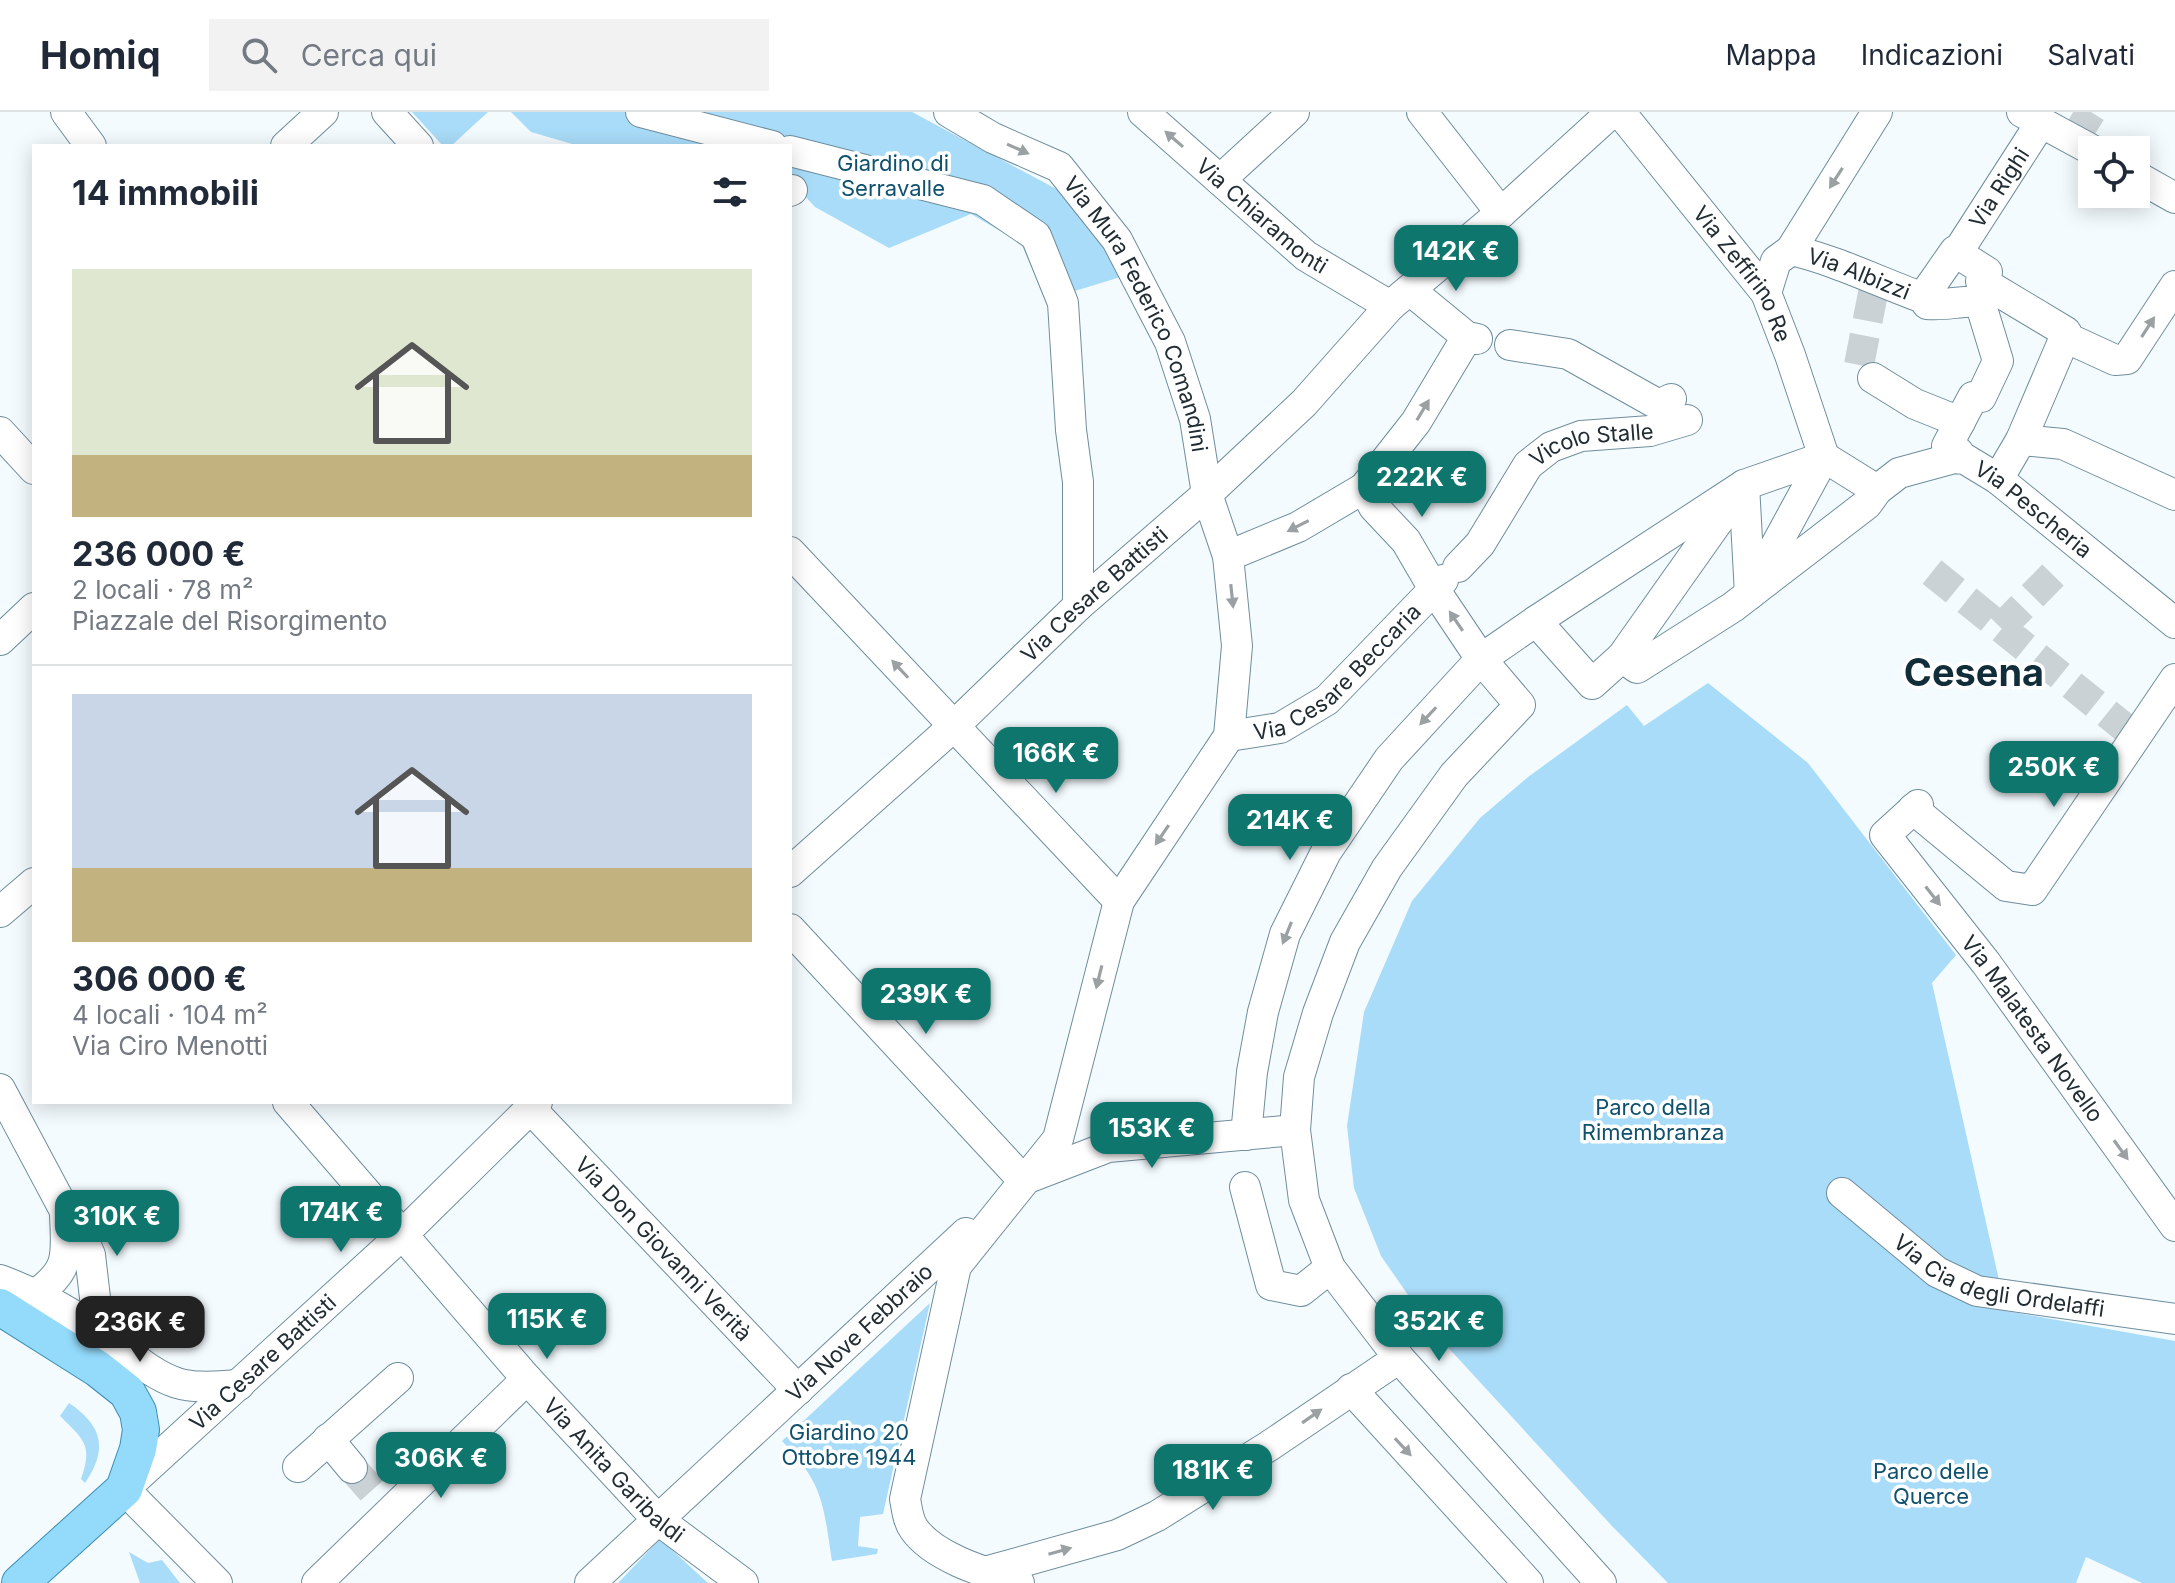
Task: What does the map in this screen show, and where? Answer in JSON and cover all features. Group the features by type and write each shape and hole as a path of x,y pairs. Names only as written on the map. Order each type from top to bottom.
{"main road":[{"path":"0,1307 98,1369 127,1392 138,1412 141,1430 124,1489 20,1583"},
{"path":"0,1328 100,1400 118,1423 124,1459 124,1489"}],"street":[{"path":"66,112 90,144"},
{"path":"288,144 323,112"},
{"path":"387,112 416,144"},
{"path":"641,112 764,144"},
{"name":"Via Mura Federico Comandini","path":"949,112 993,138 1059,167 1117,240 1170,342 1195,419 1207,494 1228,556 1237,646 1229,736"},
{"name":"Via Chiaramonti","path":"1143,112 1306,256 1401,299 1472,338 1416,422 1364,488"},
{"path":"1220,180 1294,112"},
{"path":"1422,112 1501,213"},
{"name":"Via Cesare Battisti","path":"792,870 954,726 1078,606 1207,494 1304,403 1401,299 1612,112"},
{"name":"Via Zeffirino Re","path":"1620,112 1766,293 1824,457"},
{"path":"1766,293 1776,261 1791,250 1877,112"},
{"path":"2031,118 2078,138"},
{"name":"Via Righi","path":"1926,299 1925,294 1955,251 1957,253 2031,118"},
{"path":"792,152 983,200 1036,236 1063,303 1071,430 1078,482 1078,606"},
{"path":"2150,184 2175,198"},
{"name":"Via Albizzi","path":"1791,250 1814,255 1926,299 1927,304 1945,306 1969,301 1984,293"},
{"path":"1954,458 1958,452 1947,446 1973,397 1981,397 1998,361 1981,281 1987,272 1957,253"},
{"path":"2065,337 2115,360 2127,359 2175,286"},
{"path":"1984,293 2066,332 2021,440 1998,479"},
{"name":"Vicolo Stalle","path":"1445,579 1480,544 1528,465 1551,447 1581,436 1650,431 1679,409 1659,405 1568,354 1510,345"},
{"path":"1873,378 1915,404 1960,422"},
{"path":"0,432 32,467"},
{"path":"2021,440 2063,444 2175,495"},
{"path":"1246,1135 1252,1072 1263,1012 1285,934 1326,852 1389,759 1481,659 1744,485 1824,457"},
{"path":"1824,457 1877,490"},
{"path":"1750,594 1824,457"},
{"name":"Via Pescheria","path":"1622,657 1637,668 1750,594 1867,504 1877,490 1899,473 1954,458 1965,459 1998,479 2175,623"},
{"path":"1744,485 1750,594"},
{"path":"1536,621 1592,684 1622,657 1744,485"},
{"path":"1228,556 1298,527 1364,488 1374,507 1445,579 1481,659 1520,705 1454,775 1387,868 1345,942 1318,1013 1299,1077 1295,1130 1304,1200 1330,1268 1399,1358 1600,1581"},
{"path":"792,554 1119,901"},
{"name":"Via Cesare Beccaria","path":"1229,736 1280,728 1327,700 1445,579"},
{"path":"0,640 32,610"},
{"name":"Via Malatesta Novello","path":"2175,679 2032,890 2006,886 1916,807 1885,835 1986,963 2175,1226"},
{"path":"1019,1583 985,1572 927,1545 912,1526 905,1499 956,1266 1058,1139 1119,901 1229,736"},
{"path":"0,912 32,885"},
{"path":"792,931 1023,1180"},
{"path":"0,1089 90,1255 99,1332"},
{"name":"Via Anita Garibaldi","path":"290,1104 527,1379 657,1519 743,1583"},
{"name":"Via Cesare Battisti","path":"124,1489 403,1234 533,1105"},
{"name":"Via Don Giovanni Verità","path":"533,1105 798,1390"},
{"path":"1023,1180 1108,1147 1295,1130"},
{"name":"Via Nove Febbraio","path":"590,1583 1023,1180"},
{"path":"1245,1187 1271,1285 1301,1291 1330,1268"},
{"name":"Via Cia degli Ordelaffi","path":"1842,1193 1937,1272 1977,1291 2175,1319"},
{"path":"36,1294 56,1280 66,1256 65,1211"},
{"path":"0,1280 36,1294 99,1332 143,1366 176,1382 197,1387 239,1385"},
{"path":"985,1572 1117,1535 1157,1516 1269,1446 1399,1358"},
{"path":"298,1467 398,1378"},
{"path":"317,1583 383,1503 527,1379"},
{"path":"1351,1389 1528,1583"},
{"path":"328,1439 352,1468"},
{"path":"124,1489 217,1583"}],"green space":[{"path":"412,112 488,112 453,144 441,144"},
{"name":"Giardino di Serravalle","path":"511,112 912,112 1064,193 1111,242 1124,276 1045,300 1021,243 971,214 889,248 815,207 792,182 792,144 572,144 531,132"},
{"name":"Parco della Rimembranza","path":"1708,683 1808,763 1956,955 1932,983 2006,1311 2175,1341 2175,1583 2142,1583 2086,1557 2076,1583 1668,1583 1433,1331 1381,1256 1354,1188 1347,1126 1364,1012 1412,901 1480,818 1528,777 1627,705 1644,726"},
{"name":"Giardino 20 Ottobre 1944","path":"930,1303 883,1514 860,1517 858,1546 878,1549 877,1554 832,1561 823,1509 814,1483 782,1441"},
{"path":"69,1403 89,1420 98,1439 97,1459 85,1483 81,1479 86,1458 84,1444 60,1416"},
{"path":"660,1539 708,1583 618,1583"},
{"path":"129,1552 148,1563 162,1560 180,1583 140,1583"}],"tunnel":[{"path":"2081,128 2091,112"},
{"path":"1859,365 1876,278"},
{"path":"1932,572 2135,736"},
{"path":"2001,628 2053,575"},
{"path":"352,1468 375,1494"}],"district":[{"name":"Cesena","path":"1974,673"}],"park label":[{"name":"Parco delle Querce","path":"1931,1484"}]}
